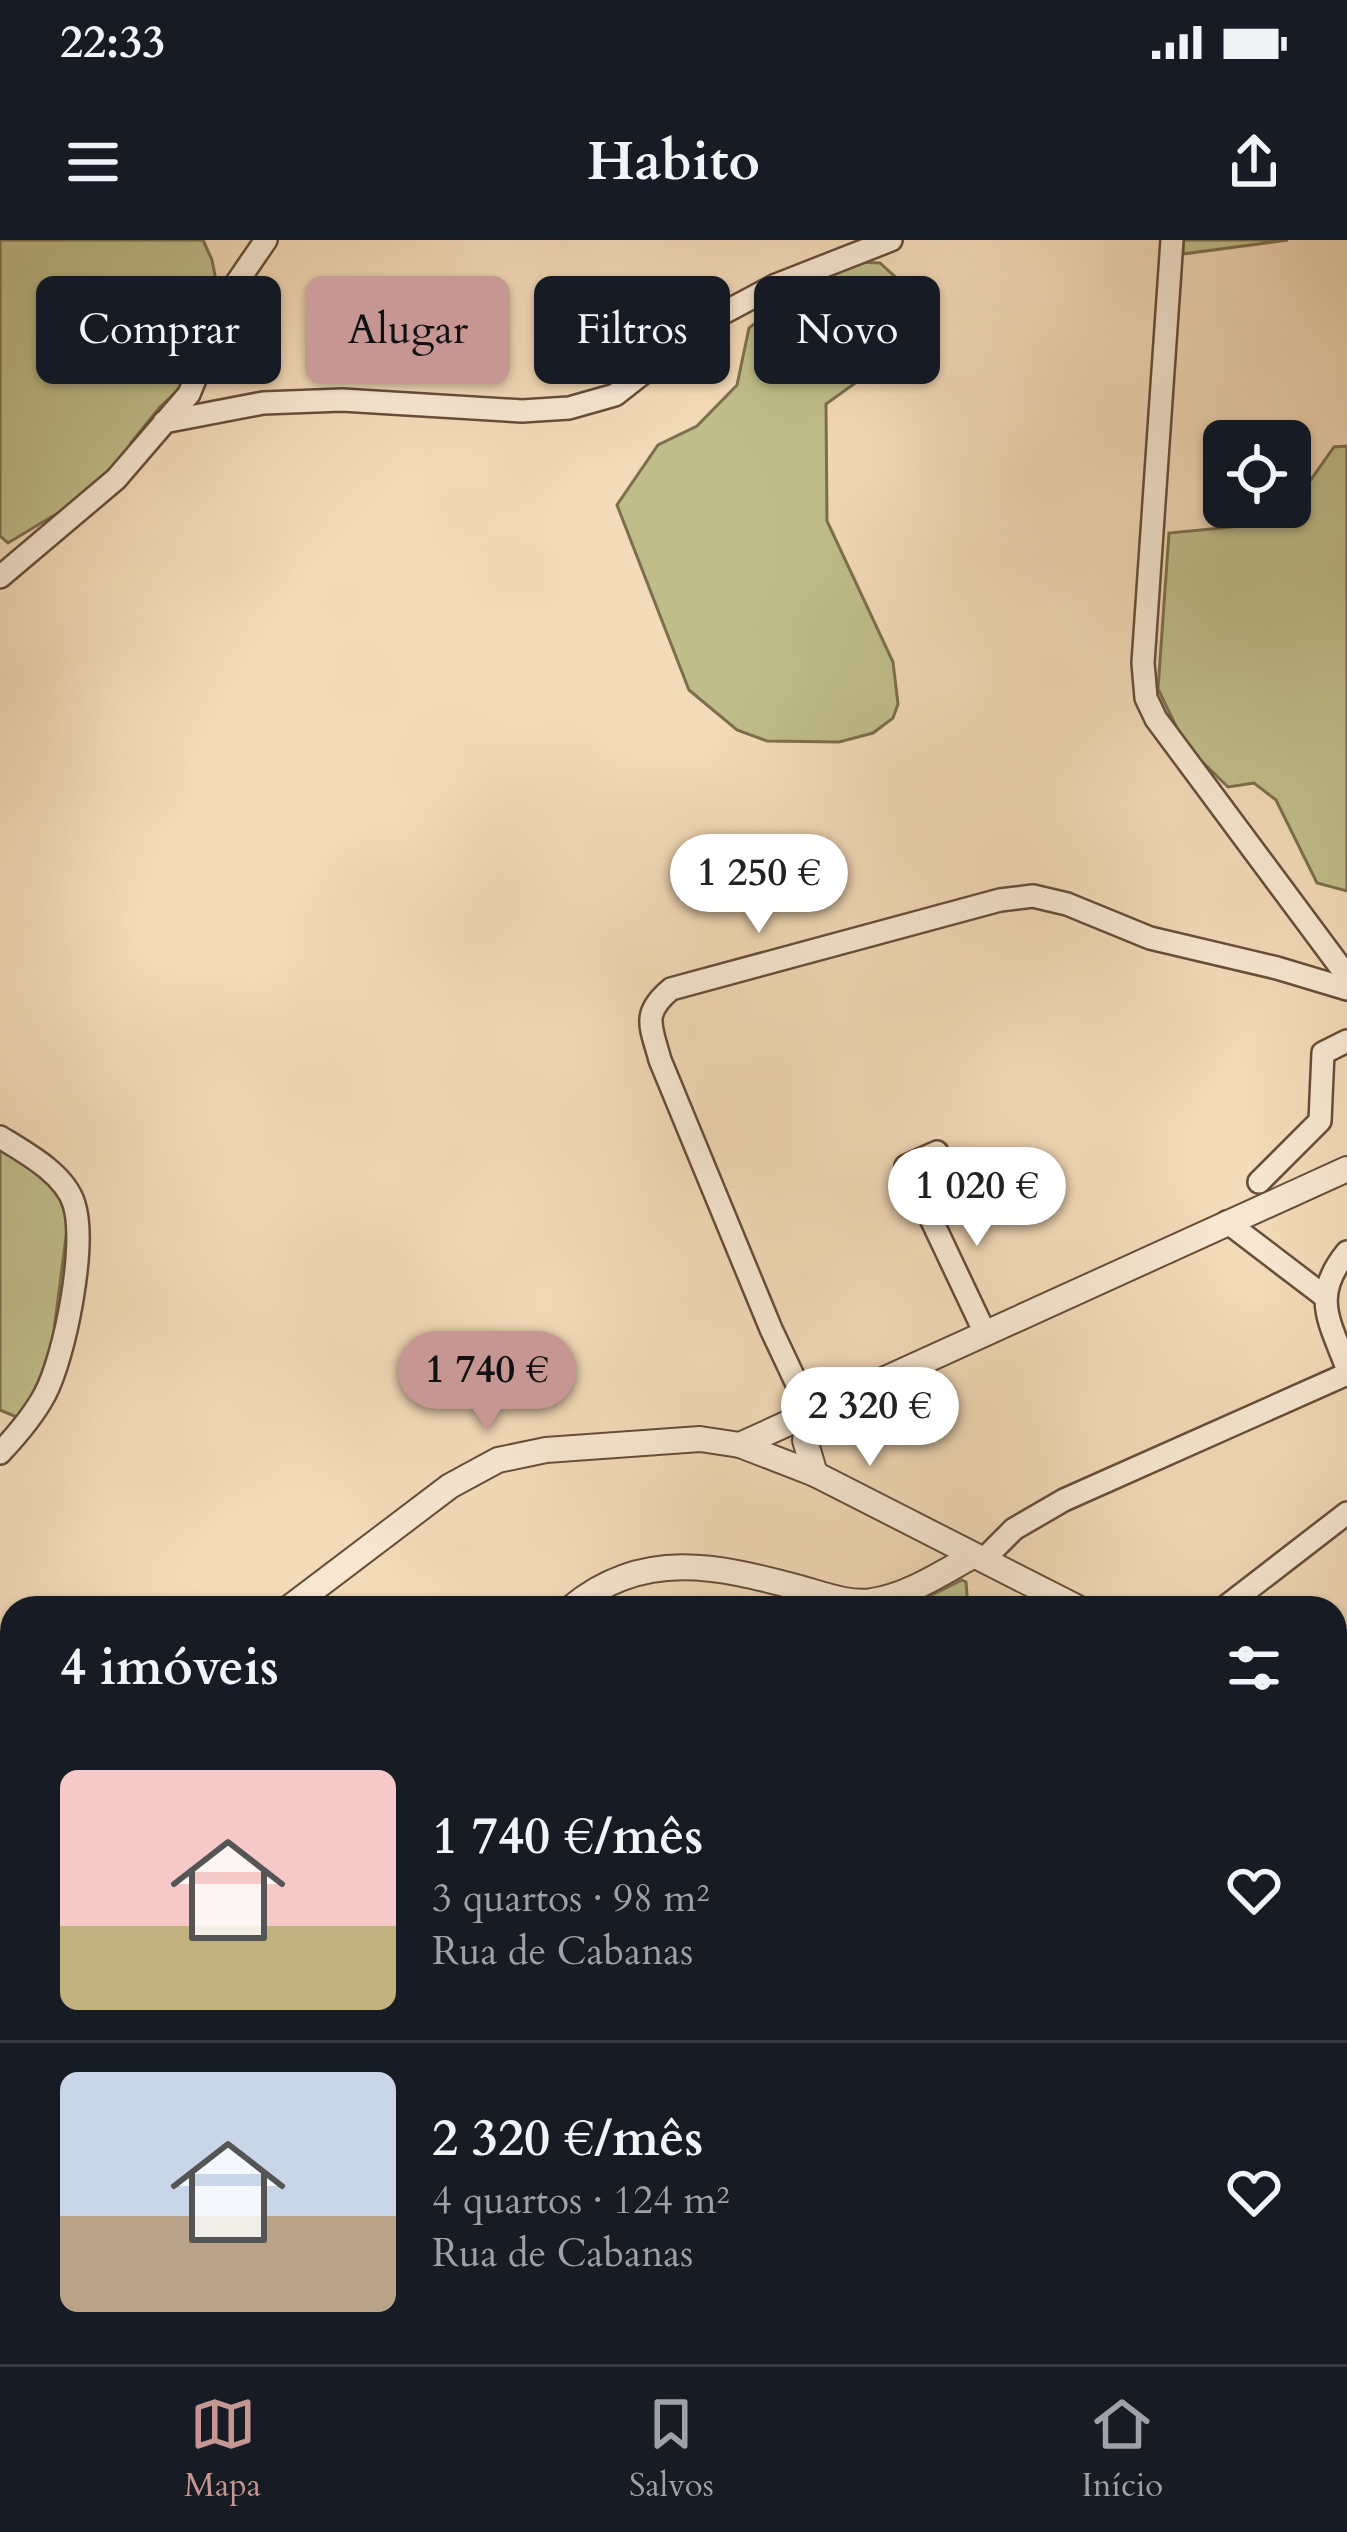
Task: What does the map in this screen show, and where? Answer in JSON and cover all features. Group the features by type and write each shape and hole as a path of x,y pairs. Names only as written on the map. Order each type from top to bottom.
{"street":[{"path":"0,577 116,478 189,394 231,291 266,240"},
{"path":"164,422 263,403 322,401 522,411 569,408 615,395 712,319 776,286 891,240"},
{"path":"1172,240 1143,664 1146,698 1156,719 1347,976"},
{"path":"815,1474 805,1440 811,1414 660,1060 649,1018 653,1003 670,988 1000,900 1033,896 1067,904 1150,938 1347,989"},
{"path":"1259,1182 1320,1121 1323,1053 1347,1041"},
{"path":"0,1137 61,1180 74,1202 78,1231 72,1298 61,1349 45,1394 5,1448"},
{"path":"937,1152 906,1166 985,1334"},
{"path":"740,1445 1347,1169"},
{"path":"1227,1222 1324,1296"},
{"path":"895,1596 978,1558 1064,1500 1347,1371 1324,1296 1330,1272 1347,1252"},
{"path":"305,1596 450,1486 498,1460 612,1443 700,1439 740,1445 815,1474 1054,1596"},
{"path":"1240,1596 1347,1514"},
{"path":"592,1596 621,1579 665,1566 722,1568 838,1596"}],"shaded area":[{"path":"0,240 203,240 215,276 36,276 36,384 184,384 131,443 136,466 8,543 0,536"},
{"path":"1183,240 1288,240 1183,254"},
{"path":"832,261 880,263 894,276 813,276"},
{"path":"754,324 754,384 854,384 826,404 827,521 893,662 898,704 893,718 873,733 839,742 767,741 737,730 689,690 617,505 658,445 697,426 737,385 749,328"},
{"path":"1347,446 1347,891 1317,883 1276,800 1254,783 1228,787 1185,745 1158,689 1169,533 1311,528 1311,480 1334,447"},
{"path":"0,1149 55,1185 68,1221 45,1401 26,1421 0,1410"},
{"path":"962,1580 966,1582 967,1596 930,1596"}]}
